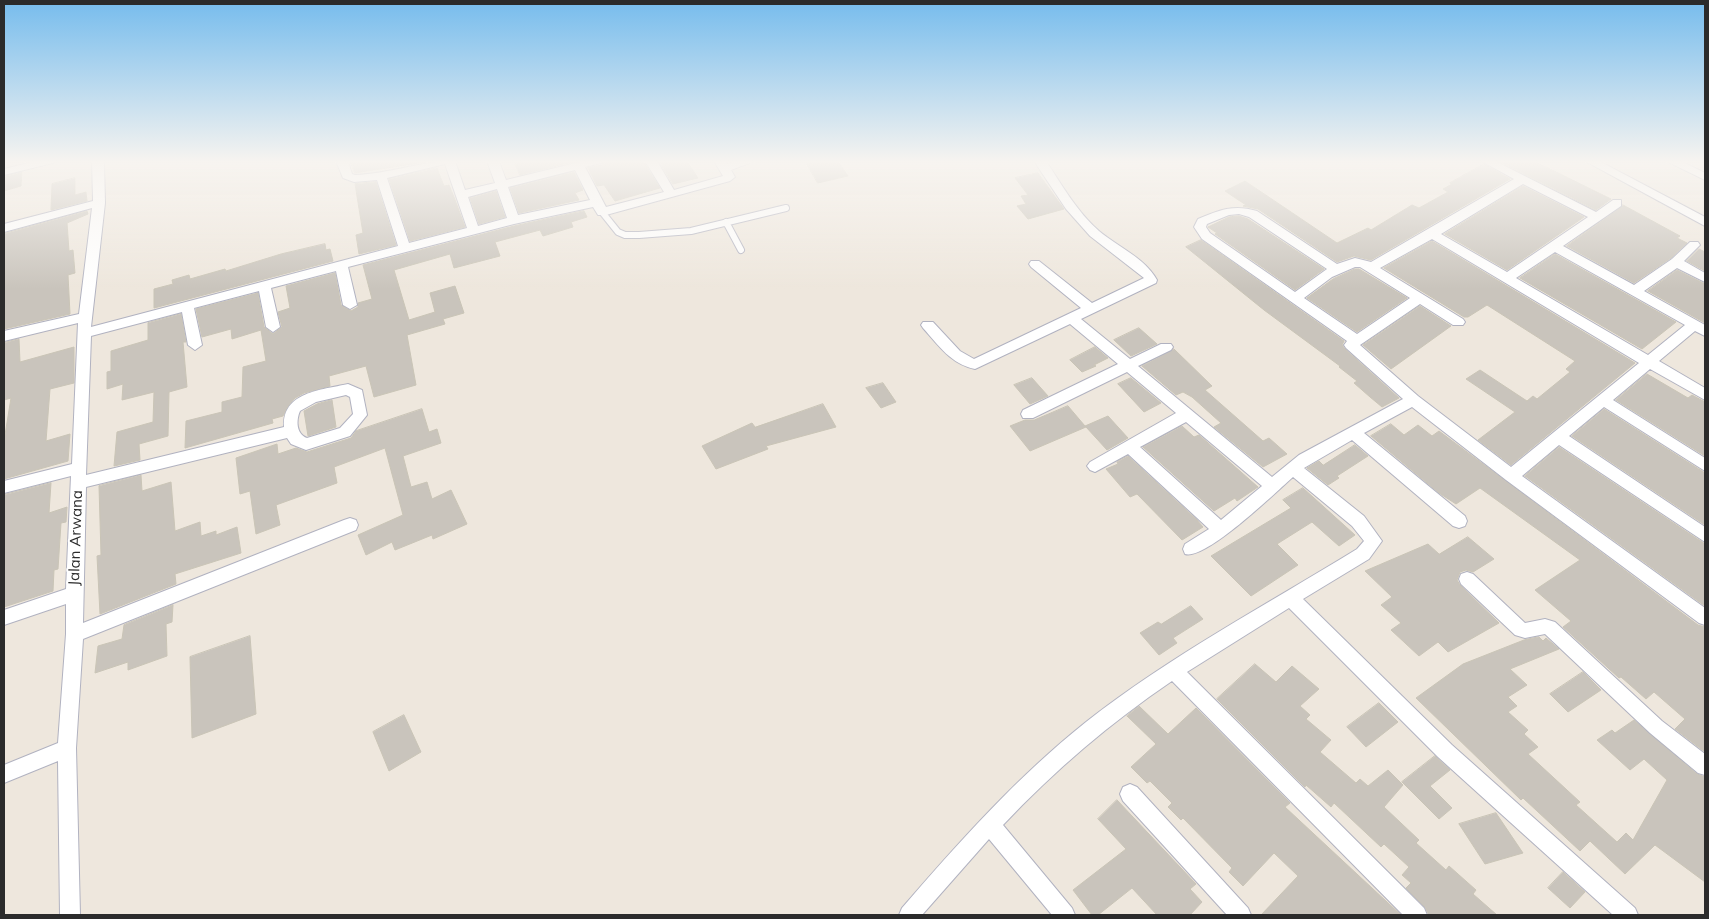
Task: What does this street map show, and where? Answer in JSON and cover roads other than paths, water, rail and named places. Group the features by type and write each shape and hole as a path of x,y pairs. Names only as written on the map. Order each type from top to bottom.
{"street":[{"path":"4,228 99,204"},
{"name":"Jalan Arwana","path":"70,915 58,752 75,634 74,594 85,325 99,204"},
{"path":"390,204 405,250"},
{"path":"464,204 474,232"},
{"path":"509,204 514,220"},
{"path":"4,336 85,325 187,305 405,250 514,220 617,204"},
{"path":"928,325 959,357 968,364 975,364 1073,319 1151,280 1147,273 1094,233 1069,204"},
{"path":"1372,268 1481,204"},
{"path":"1570,204 1597,218"},
{"path":"1507,278 1616,204"},
{"path":"1671,204 1705,222"},
{"path":"1337,270 1253,214 1241,209 1231,210 1202,222 1200,227 1206,236 1356,340"},
{"path":"1432,234 1705,395"},
{"path":"1635,291 1676,262 1694,245"},
{"path":"1511,476 1648,363 1700,328 1554,246"},
{"path":"1295,298 1337,270 1356,261 1372,268 1458,322"},
{"path":"1676,262 1705,278"},
{"path":"1036,264 1091,309"},
{"path":"341,265 350,305"},
{"path":"264,285 273,327"},
{"path":"1420,298 1351,345 1413,400 1511,476 1705,618"},
{"path":"187,305 195,345"},
{"path":"1073,319 1272,486"},
{"path":"1028,414 1166,347"},
{"path":"348,389 357,394 360,415 345,432 306,444 296,440 291,431 291,416 295,407 304,402 348,389"},
{"path":"1191,549 1221,530 1293,468 1413,400"},
{"path":"1603,400 1705,465"},
{"path":"1094,466 1187,414"},
{"path":"4,487 78,475 291,431"},
{"path":"1353,433 1459,521"},
{"path":"1559,437 1705,536"},
{"path":"1129,446 1221,530"},
{"path":"909,915 967,848 1049,766 1122,706 1234,633 1363,554 1374,541 1358,521 1293,468"},
{"path":"75,634 350,526"},
{"path":"1466,579 1520,630 1527,631 1541,625 1549,627 1656,727 1705,766"},
{"path":"4,617 74,594"},
{"path":"1291,599 1445,751 1628,915"},
{"path":"1174,671 1417,915"},
{"path":"4,774 28,766 58,752"},
{"path":"1130,794 1241,915"},
{"path":"990,825 1065,915"}],"lane":[{"path":"600,207 618,232 624,235 690,230 786,208"},
{"path":"726,222 741,250"}]}
